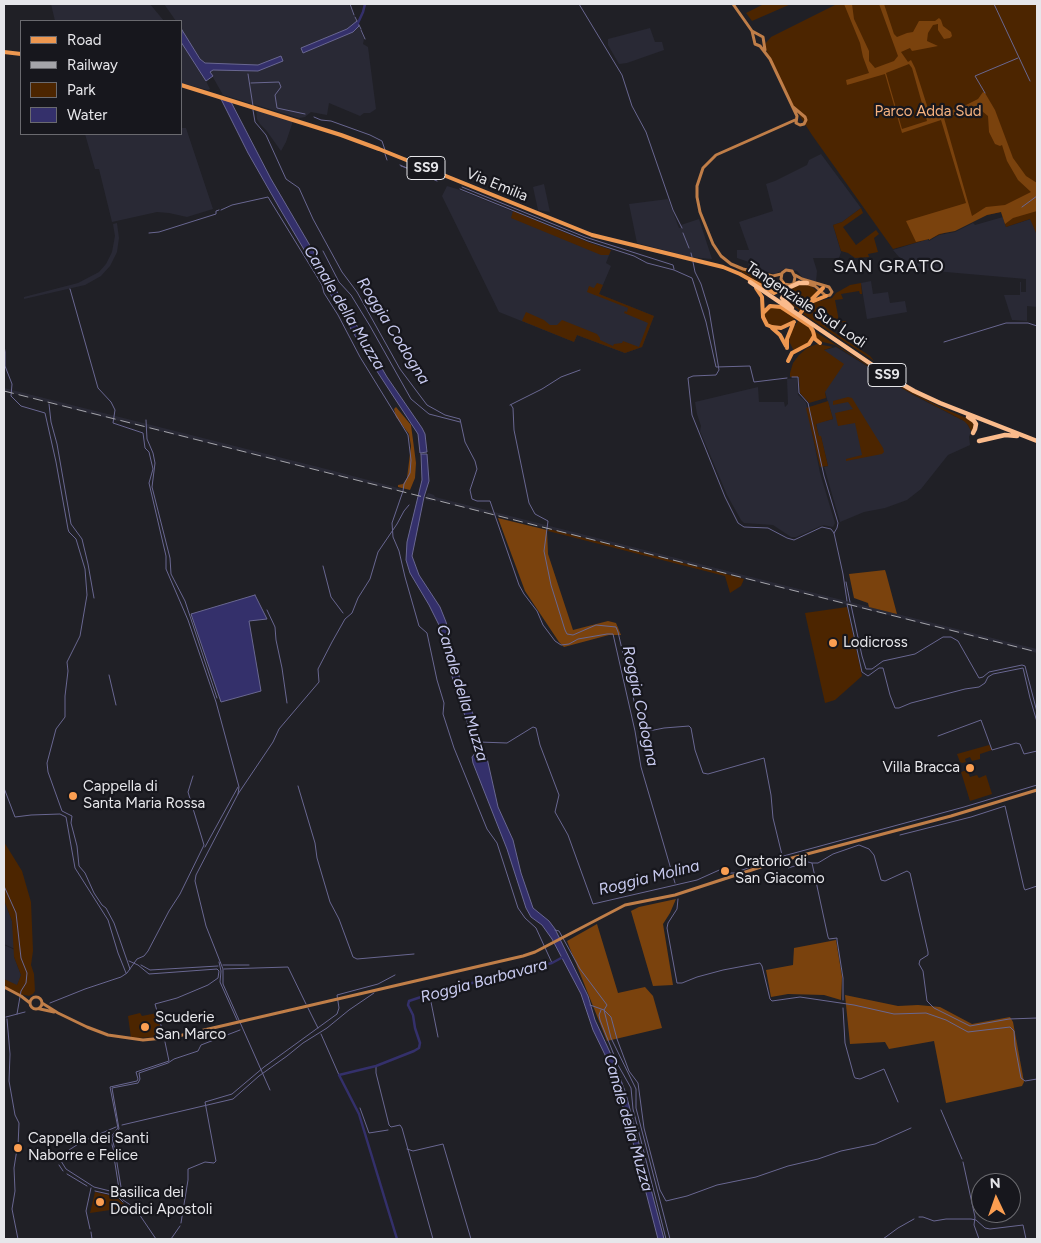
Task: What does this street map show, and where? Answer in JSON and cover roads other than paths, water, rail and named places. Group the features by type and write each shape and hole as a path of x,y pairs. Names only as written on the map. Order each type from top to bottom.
{"highway":[{"name":"Tangenziale Sud Lodi","path":"750,282 900,384 933,400 1037,441"},
{"path":"783,299 783,292 788,288 795,284 807,283"},
{"name":"SS9","path":"756,284 917,390 1037,441"},
{"path":"788,285 782,292 783,299 792,308"},
{"path":"810,326 855,354"},
{"path":"933,400 972,419 976,426 973,433"},
{"path":"979,441 1007,434 1037,441"}],"main road":[{"path":"734,4 756,36 763,37 761,45 770,59 797,119 716,154 703,168 697,186 699,207 718,252 735,266 763,274 788,285 794,282 807,283 814,285 822,291"},
{"path":"756,36 754,43 761,45"},
{"path":"4,52 20,54"},
{"name":"Via Emilia","path":"182,85 341,135 385,151 592,235 722,267"},
{"name":"Tangenziale Sud Lodi","path":"722,267 750,282"},
{"name":"SS9","path":"722,267 740,274 756,284"},
{"path":"763,274 777,276 788,270 822,291"},
{"path":"756,284 776,293 780,290 781,274"},
{"path":"794,282 795,275"},
{"path":"750,282 761,295 765,322 780,335 786,348 789,330 804,308 822,291"},
{"path":"804,308 816,299 822,291"},
{"path":"763,315 767,308 777,306 810,326 815,339 820,343"},
{"path":"770,327 781,328 795,321"},
{"path":"788,361 793,352 809,344 814,336"},
{"path":"787,349 789,352 793,352"},
{"path":"21,996 38,997 42,1003 58,1013 101,1032 123,1038 149,1040 174,1037 520,957 543,948 625,905 675,895 773,863 951,816 1037,790"},
{"path":"4,987 21,996 34,1009 40,1008 58,1013"},
{"path":"30,1003 32,998"},
{"path":"40,1008 42,1003"}],"water":[{"path":"357,21 359,26 353,32 303,53 301,48 347,29"},
{"path":"182,30 200,59 205,63 258,65 281,56 283,61 258,71 213,70 210,72 213,76 206,81 182,44"},
{"name":"Canale della Muzza","path":"221,99 231,102 271,179 387,377 422,428 425,434 427,452 420,453 418,434 367,356 280,209 248,153"},
{"name":"Canale della Muzza","path":"421,454 427,454 429,481 412,556 419,575 440,607 446,622 462,688 473,714 481,746 480,750 476,750 473,747 467,721 455,689 441,629 410,573 406,560 407,542 422,480"},
{"path":"255,595 267,619 249,621 261,691 221,702 191,614"},
{"path":"481,751 485,753 487,758 498,807 513,840 521,873 533,908 549,921 555,929 588,996 595,1020 614,1061 626,1094 664,1239 658,1239 627,1119 607,1059 593,1030 581,994 552,939 542,925 531,917 526,908 507,849 473,763 472,757 476,752"}],"waterway":[{"path":"350,4 354,15"},
{"path":"357,25 365,4"},
{"path":"579,4 622,75 632,106 646,132 673,210 682,228"},
{"path":"994,4 1030,81"},
{"path":"355,17 361,29"},
{"path":"361,30 365,39"},
{"path":"985,93 975,76 1018,58"},
{"name":"Roggia Codogna","path":"248,74 253,106"},
{"path":"251,83 279,82 281,87 275,95 277,108 305,114"},
{"name":"Roggia Codogna","path":"253,110 255,122 266,135 286,179 299,188 313,219 342,272 357,292 400,369 427,405 445,415 460,419 465,442 477,469 470,490 472,499 490,501 519,585 537,611 543,625 555,641 561,645 569,644 578,639 613,634 635,731 641,767 675,883"},
{"path":"314,117 370,135 382,141 385,150"},
{"path":"385,154 387,160"},
{"path":"400,165 437,181"},
{"path":"401,166 435,178"},
{"path":"462,187 585,237 673,265 674,269"},
{"path":"460,189 588,241 634,256 647,263 674,270 692,278 706,322 716,367 750,366 754,382 787,378"},
{"path":"1022,207 1037,196"},
{"name":"Canale della Muzza","path":"221,210 232,205 268,197 322,285 324,293 360,357 408,435 411,460 410,473 404,484 392,523 393,537 399,551 419,626 427,633 444,703 443,714 454,748 487,829 497,843 518,908 536,928 552,963"},
{"path":"149,233 159,232 216,214 216,211 219,210"},
{"path":"683,233 689,248"},
{"name":"Canale della Muzza","path":"323,251 339,282 351,295 411,399 429,414 460,422"},
{"path":"691,253 692,257"},
{"path":"693,262 709,310 719,370 716,375 688,378 692,415 725,497 738,523 744,527 768,528 794,540 822,527 831,529 834,533 847,601"},
{"path":"70,289 98,388 111,402 115,410 113,423 143,433 145,448 149,452 153,469 149,483 166,556 166,569 188,620 216,702 239,787 238,794"},
{"path":"944,342 1006,323 1028,323 1037,326"},
{"path":"4,345 5,366 12,384 11,396 21,406 45,413 68,529 76,539 85,569 87,595 80,636 67,662 65,717 56,729 47,763 48,772 62,811 72,816 71,823 77,846 79,866 114,923 130,969"},
{"path":"510,405 561,377 580,370"},
{"path":"792,377 798,377 799,393 808,403 824,476 838,523 834,533"},
{"path":"49,404 71,524 82,539 94,598"},
{"path":"511,405 513,408 514,430 529,503 535,514 548,521 544,551 551,585 567,634 573,635 596,625 616,627 641,731 689,726 703,773 708,774 764,758 773,818 783,859"},
{"path":"146,420 147,439 155,463 152,487 170,558 171,574 185,601 217,698"},
{"path":"270,1090 223,984 223,969 206,926 195,881 196,875 238,794 273,742 279,729 319,682 318,669 345,619 352,613 358,598 370,579 378,552 409,505"},
{"path":"323,566 331,597 343,613"},
{"path":"846,582 850,602"},
{"path":"847,604 862,672 868,676 879,668 883,668 895,708 979,687 993,674 1023,668 1037,722"},
{"path":"851,605 866,669 872,669 883,661 915,654 943,637 951,637 958,641 979,678 989,672 1025,666 1037,712"},
{"path":"267,610 275,627 287,703"},
{"path":"109,675 116,705"},
{"path":"938,736 981,720 992,750 1016,743 1020,744 1024,754 1037,751"},
{"name":"Roggia Molina","path":"479,742 507,743 533,727 536,728 540,745 559,795 555,812 568,835 593,904 697,880 726,867 730,873 734,873 776,858 964,807 1037,785"},
{"path":"50,1003 121,977 127,973 137,959 144,956 148,951 180,894 204,845 188,792 193,776"},
{"path":"298,786 330,902 339,919 353,957 357,959 414,954"},
{"path":"205,847 238,787"},
{"path":"4,788 15,817 60,814 66,817 75,868 108,920 126,973"},
{"path":"900,835 971,817 1005,806 1024,888 1025,890 1037,886"},
{"path":"812,863 818,863 833,854 859,845 869,849 874,855 881,880 885,881 907,871 910,873 928,952 928,955 920,960 919,964 923,971 927,1001 934,1008 970,1026 1009,1019 1037,1018"},
{"path":"783,863 788,868 808,862 812,863 828,937 829,939 837,938 843,978 843,1000"},
{"path":"4,886 16,913 21,958 27,973 26,983 21,991 17,1014"},
{"name":"Roggia Codogna","path":"678,899 677,909 667,928 677,983 723,970 760,963 772,1001 800,997 854,1005 894,1014 926,1013 946,1020 968,1032 1010,1027 1014,1031 1021,1078 1025,1081 1037,1079"},
{"name":"Canale della Muzza","path":"555,930 559,931 580,969 607,1005 604,1010 611,1038 636,1089 636,1108 670,1239"},
{"name":"Roggia Barbavara","path":"397,1239 359,1114 339,1075 376,1066 419,1048 420,1043 413,1015 408,1005 409,1001 436,992 552,963 563,957"},
{"path":"129,961 138,965 149,974 217,969 219,971 218,978 208,985 177,998 155,1004 164,1036"},
{"path":"219,962 221,971 220,982 237,1020"},
{"path":"141,965 150,970 218,966"},
{"path":"223,965 249,965"},
{"path":"224,969 288,967 306,1004"},
{"path":"181,1223 188,1169 205,1162 214,1163 216,1161 205,1102 232,1094 264,1067 337,1014 339,1008 337,995 378,984 395,975"},
{"path":"122,1125 233,1099 259,1076 374,993"},
{"path":"430,997 438,1037"},
{"name":"Canale della Muzza","path":"590,1005 604,1010 611,1017 629,1071 638,1083 644,1128 660,1190 666,1201 687,1196 717,1185 756,1177 841,1151 875,1144 911,1128"},
{"path":"308,1008 318,1028"},
{"path":"843,1008 845,1043 855,1078 860,1079 884,1069 898,1102"},
{"name":"Canale della Muzza","path":"601,1010 600,1020 618,1065 631,1088 633,1109 666,1239"},
{"path":"6,1017 25,1012"},
{"path":"7,1019 10,1054 9,1081 15,1115 19,1123 18,1147"},
{"path":"118,1194 119,1189 114,1157 116,1154 112,1138 119,1129 112,1088 138,1083 140,1079 139,1073 198,1051 201,1045 240,1030"},
{"path":"321,1034 339,1075"},
{"path":"115,1155 110,1138 118,1128 110,1087 137,1081 136,1072 169,1061 165,1042"},
{"path":"376,1066 376,1073 389,1125 391,1127 400,1125 402,1128 433,1239"},
{"name":"Roggia Barbavara","path":"360,1108 369,1133 388,1130"},
{"path":"941,1110 962,1159"},
{"path":"116,1127 83,1141 69,1150 61,1161 66,1169 94,1187 118,1193"},
{"path":"407,1149 413,1151 443,1144 471,1239"},
{"path":"17,1149 12,1209 18,1239"},
{"path":"116,1157 121,1187 120,1194"},
{"path":"963,1162 975,1217 974,1225 979,1239"},
{"path":"59,1165 63,1171"},
{"path":"67,1174 87,1186"},
{"path":"90,1229 86,1211 91,1188"},
{"path":"95,1191 117,1196"},
{"path":"117,1196 123,1202"},
{"path":"121,1196 123,1200 135,1208"},
{"path":"137,1211 156,1239"},
{"path":"919,1217 934,1221 971,1219 990,1229 1023,1225 1026,1239"},
{"path":"883,1239 914,1219"},
{"path":"171,1239 180,1226"},
{"path":"91,1232 92,1239"}],"railway":[{"path":"4,391 1037,652"}],"place":[{"name":"Lodicross","path":"833,643"},
{"name":"Villa Bracca","path":"970,768"},
{"name":"Cappella di Santa Maria Rossa","path":"73,796"},
{"name":"Oratorio di San Giacomo","path":"725,871"},
{"name":"Scuderie San Marco","path":"145,1027"},
{"name":"Cappella dei Santi Naborre e Felice","path":"18,1148"},
{"name":"Basilica dei Dodici Apostoli","path":"100,1202"}],"district":[{"name":"SAN GRATO","path":"889,267"}],"park label":[{"name":"Parco Adda Sud","path":"928,112"}]}
